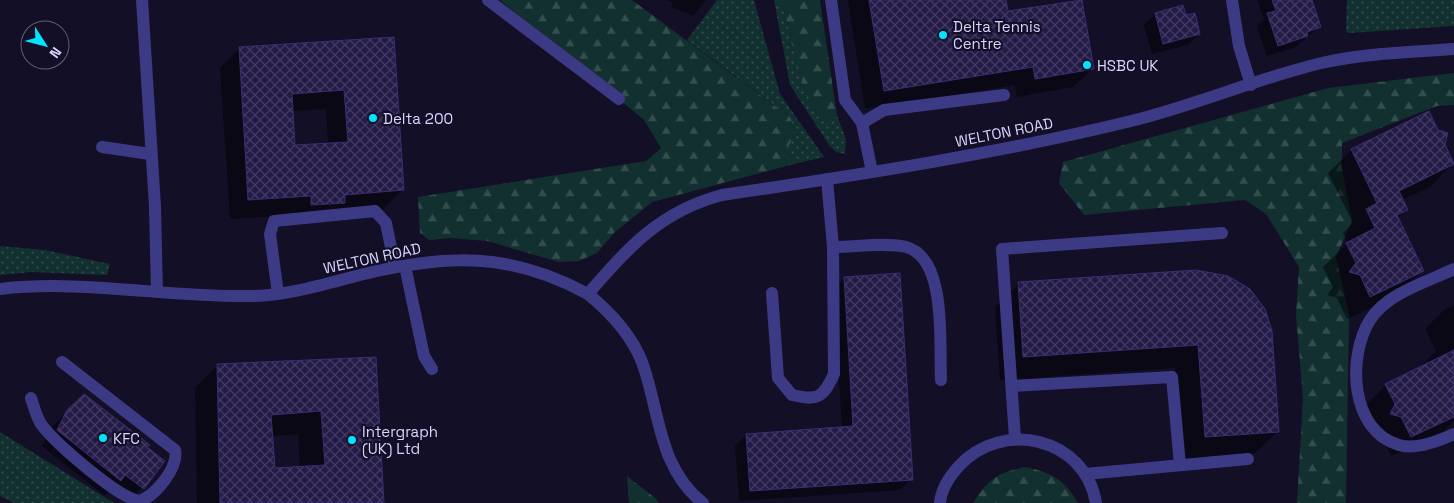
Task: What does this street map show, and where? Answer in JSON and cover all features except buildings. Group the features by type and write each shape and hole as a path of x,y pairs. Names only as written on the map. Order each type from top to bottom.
{"street":[{"path":"142,0 150,154 155,207 157,292"},
{"path":"488,0 618,99"},
{"path":"831,0 845,100 862,123 872,172"},
{"path":"1232,0 1239,46 1251,85"},
{"name":"WELTON ROAD","path":"588,294 623,253 652,227 682,209 722,195 872,172 1060,138 1160,113 1326,62 1368,56 1454,49"},
{"path":"862,123 884,110 1004,95"},
{"path":"102,147 150,154"},
{"path":"772,293 778,378 792,395 807,399 819,397 828,389 834,374 833,247 827,179"},
{"path":"278,294 270,234 274,221 375,211 386,223 424,356 432,369"},
{"path":"1015,438 1002,250 1222,233"},
{"path":"833,247 896,246 908,248 921,256 930,267 936,283 941,380"},
{"name":"WELTON ROAD","path":"0,289 58,286 226,295 278,294 400,267 463,260 513,264 554,276 588,294 604,308 626,334 641,361 667,455 686,489 703,503"},
{"path":"1454,269 1384,305 1370,320 1359,348 1356,379 1359,399 1367,419 1378,435 1400,446 1421,446 1454,434"},
{"path":"31,398 40,421 63,447 122,494 139,501 150,496 172,468 175,461 175,450 62,362"},
{"path":"1012,386 1172,377 1180,465"},
{"path":"940,503 951,474 968,456 990,443 1015,438 1035,440 1054,447 1071,458 1085,474 1096,503"},
{"path":"1085,474 1248,459"}],"green space":[{"path":"500,0 632,0 791,118 794,136 787,149 798,163 652,202 614,233 597,253 579,261 559,262 487,241 450,238 429,240 420,233 418,197 646,161 661,148 644,120"},
{"path":"717,0 754,0 780,94 824,157 798,163 787,149 791,118 687,40"},
{"path":"774,0 780,0 787,18 799,69 828,126 837,116 846,139 845,154 836,152 829,145 790,85"},
{"path":"780,0 820,0 837,116 828,127 806,92"},
{"path":"1347,0 1454,0 1454,26 1350,33 1346,32"},
{"path":"1454,73 1454,105 1437,106 1342,143 1342,169 1352,221 1336,257 1349,314 1346,503 1297,503 1303,398 1296,315 1299,267 1266,214 1245,200 1084,215 1059,183 1063,162 1328,88"},
{"path":"0,246 45,250 110,264 107,275 32,272 0,275"},
{"path":"0,432 114,503 14,503 0,496"},
{"path":"1026,467 1056,478 1068,488 1078,503 973,503 989,482 1001,474"},
{"path":"627,476 655,498 659,503 629,503"}],"place":[{"name":"Delta Tennis Centre","path":"943,35"},
{"name":"HSBC UK","path":"1087,65"},
{"name":"Delta 200","path":"373,118"},
{"name":"KFC","path":"103,438"},
{"name":"Intergraph (UK) Ltd","path":"352,440"}]}
